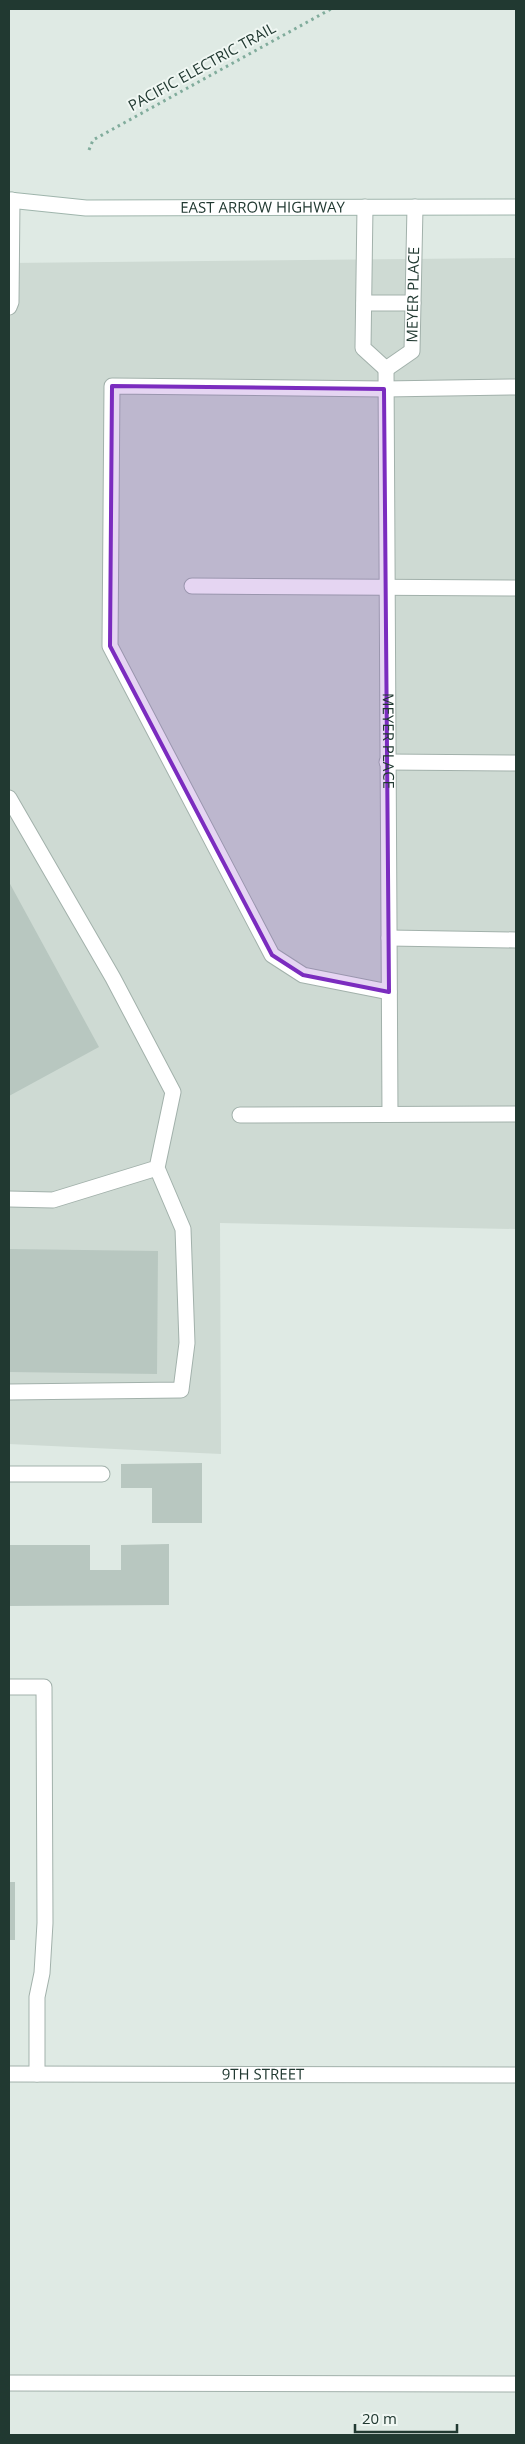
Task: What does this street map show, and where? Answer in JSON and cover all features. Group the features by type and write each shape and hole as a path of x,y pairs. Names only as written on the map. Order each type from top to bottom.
{"street":[{"name":"EAST ARROW HIGHWAY","path":"10,200 86,208 516,207"},
{"path":"10,200 10,304"},
{"path":"365,207 363,348 386,370"},
{"name":"MEYER PLACE","path":"390,1114 384,389 386,370 412,351 414,207"},
{"path":"364,303 413,303"},
{"path":"389,992 304,975 272,955 110,646 112,386 384,389 516,387"},
{"path":"192,586 516,588"},
{"path":"387,762 516,763"},
{"path":"9,798 113,978 173,1092 156,1168 183,1229 187,1343 181,1390 9,1392"},
{"path":"389,938 516,940"},
{"path":"240,1115 516,1114"},
{"path":"9,1199 52,1200 156,1168"},
{"path":"9,1474 102,1474"},
{"path":"9,1687 44,1687 46,1923 42,1973 37,1997 36,2074"},
{"name":"9TH STREET","path":"9,2074 516,2075"},
{"path":"9,2383 516,2384"}],"path":[{"name":"PACIFIC ELECTRIC TRAIL","path":"89,150 93,140 331,9"}],"highlighted area":[{"path":"112,386 384,389 389,992 303,975 272,955 110,646"}],"shaded area":[{"path":"516,258 516,1229 220,1223 221,1454 9,1444 9,263"}],"building":[{"path":"9,882 99,1047 9,1096"},
{"path":"9,1249 158,1251 157,1374 9,1372"},
{"path":"202,1463 202,1523 152,1523 152,1488 121,1488 121,1464"},
{"path":"169,1544 169,1605 9,1606 9,1545 90,1545 90,1570 121,1570 121,1545"},
{"path":"9,1882 15,1882 15,1940 9,1940"}]}
